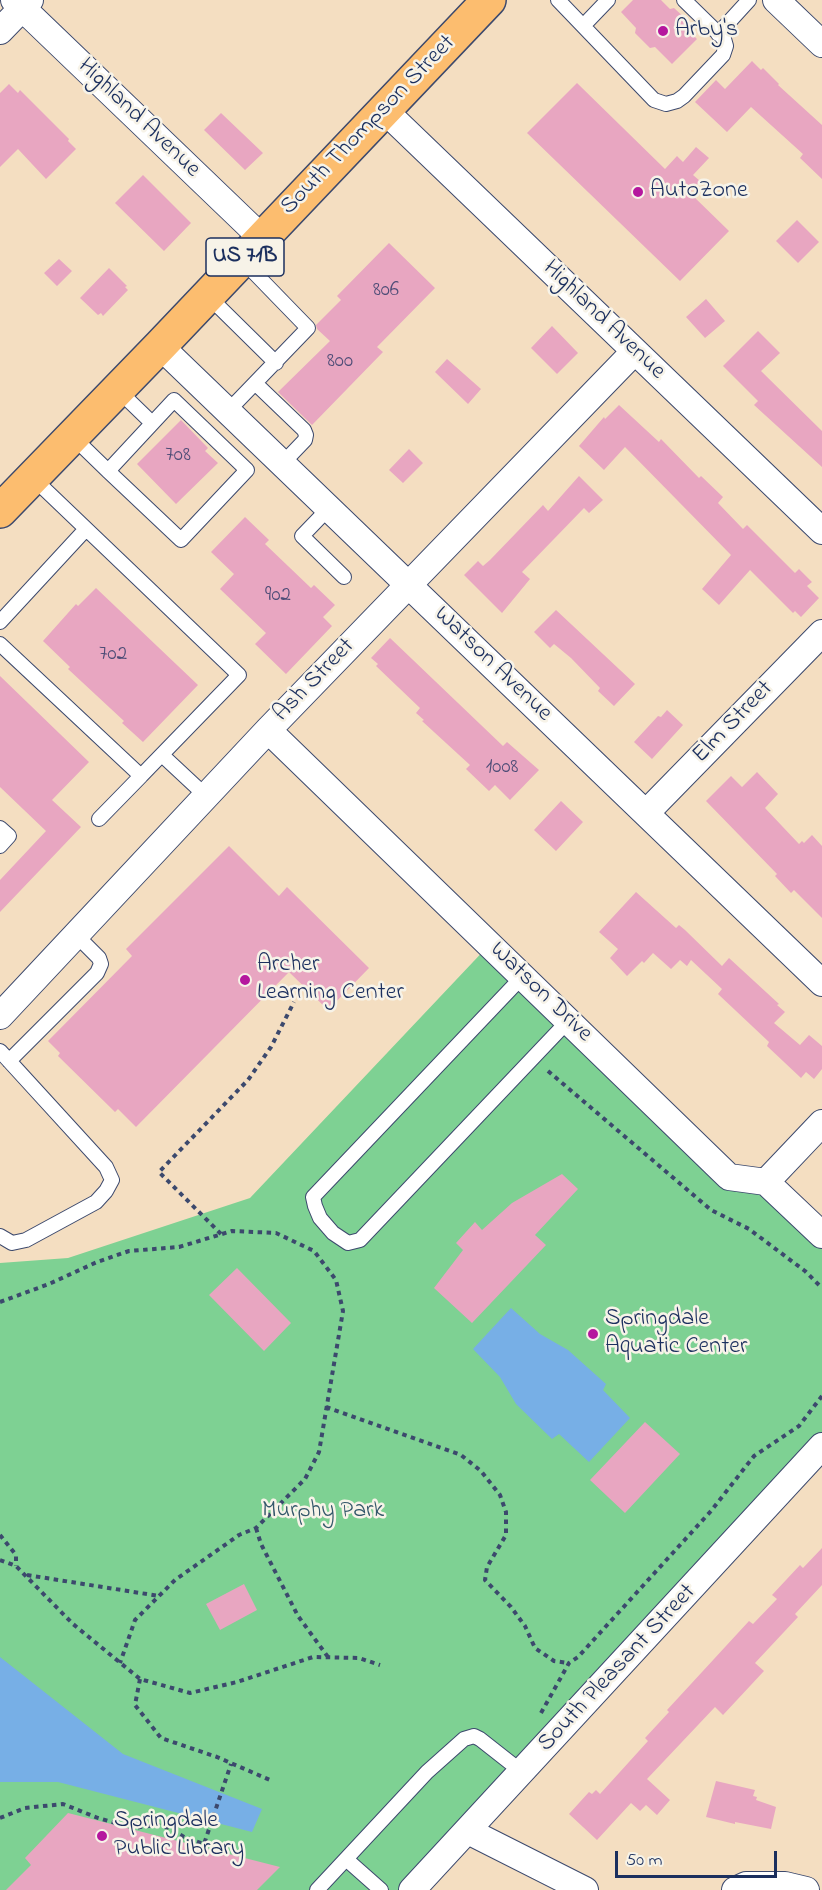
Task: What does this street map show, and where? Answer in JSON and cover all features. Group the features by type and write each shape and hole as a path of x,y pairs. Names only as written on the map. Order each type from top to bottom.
{"main road":[{"name":"South Thompson Street","path":"0,511 384,110 479,3"}],"street":[{"path":"776,0 822,44"},
{"path":"0,31 22,3"},
{"name":"Highland Avenue","path":"22,3 252,249"},
{"name":"Highland Avenue","path":"384,110 822,531"},
{"name":"Watson Avenue","path":"160,346 822,984"},
{"name":"Ash Street","path":"0,1016 268,730 634,351"},
{"name":"Elm Street","path":"646,813 822,633"},
{"name":"Watson Drive","path":"268,730 729,1177 766,1182"},
{"path":"822,1123 766,1182 822,1235"},
{"name":"South Pleasant Street","path":"412,1890 822,1446"},
{"path":"468,1831 585,1890"},
{"path":"735,1890 746,1885 785,1886 806,1890"}],"lane":[{"path":"558,0 584,24 654,99 666,104 684,96 723,55 726,46 724,39 684,0"},
{"path":"584,24 608,0"},
{"path":"718,34 749,0"},
{"path":"228,411 308,328 252,249"},
{"path":"208,296 276,363"},
{"path":"255,383 306,435 305,440 282,464"},
{"path":"118,390 152,423"},
{"path":"73,437 108,471 181,540 248,470 174,400 108,471"},
{"path":"33,478 239,675 99,819"},
{"path":"328,508 302,536 345,577"},
{"path":"0,622 86,529"},
{"path":"0,644 141,776"},
{"path":"162,755 206,796"},
{"path":"0,828 9,836 0,846"},
{"path":"0,1236 12,1243 26,1240 96,1202 112,1180 106,1167 4,1056 98,973 101,964 99,958 76,934"},
{"path":"523,976 313,1197 320,1218 333,1233 348,1244 360,1240 568,1020"},
{"path":"317,1890 427,1772 464,1739 474,1736 480,1739 522,1772"},
{"path":"346,1859 381,1890"}],"path":[{"path":"221,1233 159,1172 248,1080 271,1047 294,1002"},
{"path":"548,1071 711,1210 749,1229 805,1271 822,1288"},
{"path":"0,1302 129,1251 179,1247 232,1231 276,1233 315,1251 336,1280 343,1311 319,1452 305,1479 256,1528 238,1535 175,1580 135,1620 120,1663"},
{"path":"326,1407 460,1455 481,1471 500,1495 506,1512 506,1535 486,1567 485,1580 511,1607 525,1626 535,1648 554,1661 569,1663 578,1657 711,1511 754,1456 799,1426 822,1396"},
{"path":"256,1528 261,1544 298,1616 329,1658"},
{"path":"0,1535 16,1555 16,1566"},
{"path":"0,1560 16,1566 73,1624 140,1679 190,1693 237,1682 313,1657 359,1658 380,1665"},
{"path":"25,1575 159,1596"},
{"path":"140,1679 135,1705 161,1737 218,1757 270,1780"},
{"path":"0,1818 25,1808 63,1804 98,1818 133,1828 157,1825 169,1828 184,1837 204,1844 231,1764"}],"green space":[{"name":"Murphy Park","path":"490,944 729,1177 766,1182 822,1235 822,1446 412,1890 0,1890 0,1263 68,1258 250,1198"}],"water":[{"path":"511,1308 540,1334 568,1350 606,1384 603,1390 630,1418 589,1462 559,1434 552,1439 516,1404 500,1377 473,1349"},
{"path":"0,1657 123,1754 262,1809 252,1832 58,1782 0,1782"}],"building":[{"name":"Arby's","path":"633,0 661,0 686,19 686,28 697,39 672,64 655,47 650,48 635,33 636,28 621,12"},
{"path":"752,61 761,70 763,68 778,85 822,125 822,179 800,158 803,154 751,107 727,132 695,102 716,80 725,89"},
{"name":"AutoZone","path":"577,83 665,169 677,156 683,162 696,147 709,158 693,175 700,181 690,193 729,231 680,281 527,133"},
{"path":"9,84 18,93 20,90 69,139 68,141 76,149 46,179 18,149 0,167 0,93"},
{"path":"221,113 263,153 245,170 204,130"},
{"path":"143,175 191,223 164,251 115,203"},
{"path":"797,220 819,242 798,263 776,241"},
{"path":"389,243 435,288 377,347 383,352 312,425 278,392 330,341 317,329 316,325 341,300 337,296"},
{"path":"59,259 72,271 57,286 44,273"},
{"path":"109,268 127,286 125,287 128,290 103,316 101,313 98,315 80,298"},
{"path":"706,299 725,321 705,338 686,317"},
{"path":"552,326 578,353 557,374 531,348"},
{"path":"758,331 780,353 761,371 822,431 822,467 754,405 758,401 723,366"},
{"path":"447,359 481,389 468,404 435,372"},
{"path":"619,405 659,442 661,439 699,478 701,476 723,497 718,503 743,529 747,525 795,573 799,569 812,582 807,586 819,598 801,617 795,611 793,613 750,570 719,605 702,589 731,555 625,447 604,470 579,446 604,417 605,419"},
{"path":"181,420 208,448 205,451 218,463 176,504 137,464"},
{"path":"409,449 423,463 403,483 389,470"},
{"path":"579,476 603,500 589,513 584,508 522,572 530,579 502,613 464,575 478,561 483,566 490,560 543,505 548,511"},
{"path":"245,517 269,540 265,544 311,588 314,585 335,605 323,617 332,626 286,674 255,644 266,633 220,589 234,574 211,552"},
{"path":"96,588 198,685 143,742 68,669 70,667 43,641 76,604 78,606"},
{"path":"556,610 635,684 614,706 598,691 600,688 571,658 554,644 550,648 534,632"},
{"path":"390,638 503,746 507,742 539,770 510,800 495,785 489,791 466,769 470,765 422,721 424,720 416,713 420,708 376,666 378,664 371,658"},
{"path":"0,676 89,762 52,800 81,827 0,912 0,880 46,831 0,787"},
{"path":"667,710 683,725 652,759 634,742 658,716 661,717"},
{"path":"757,772 778,794 765,808 799,844 802,841 804,843 812,835 822,846 822,918 794,890 791,893 775,876 777,874 706,801 731,776 742,787"},
{"path":"561,801 583,822 556,851 534,830"},
{"path":"229,846 279,896 287,887 369,968 328,1010 289,972 136,1127 118,1109 115,1112 58,1056 60,1053 48,1041 132,956 126,949"},
{"path":"636,892 676,928 679,925 685,930 722,966 729,958 779,1004 777,1005 785,1012 774,1023 800,1045 809,1035 822,1046 822,1069 814,1079 806,1072 801,1078 767,1046 769,1042 718,994 722,989 691,960 687,966 680,960 671,969 653,953 627,976 610,958 618,949 599,932"},
{"path":"562,1174 578,1189 535,1235 546,1245 472,1323 434,1288 463,1250 456,1243 475,1222 482,1230 512,1203"},
{"path":"237,1268 291,1323 264,1351 209,1295"},
{"path":"645,1422 680,1454 625,1513 590,1480"},
{"path":"822,1548 822,1585 795,1614 798,1617 755,1663 764,1671 723,1715 715,1707 647,1779 670,1800 657,1815 646,1805 640,1811 631,1803 597,1840 569,1814 589,1792 592,1794 596,1790 600,1794 648,1741 645,1738 669,1712 667,1710 749,1621 753,1624 777,1599 772,1595 800,1565 803,1568"},
{"path":"244,1584 257,1610 220,1630 206,1604"},
{"path":"716,1781 755,1790 753,1796 757,1797 756,1800 776,1807 771,1829 706,1817"},
{"name":"Springdale Public Library","path":"68,1813 280,1867 257,1890 6,1890 31,1865 25,1858"}],"place":[{"name":"Arby's","path":"663,31"},
{"name":"AutoZone","path":"638,192"},
{"name":"Archer Learning Center","path":"245,980"},
{"name":"Springdale Aquatic Center","path":"593,1334"},
{"name":"Springdale Public Library","path":"102,1836"}]}
